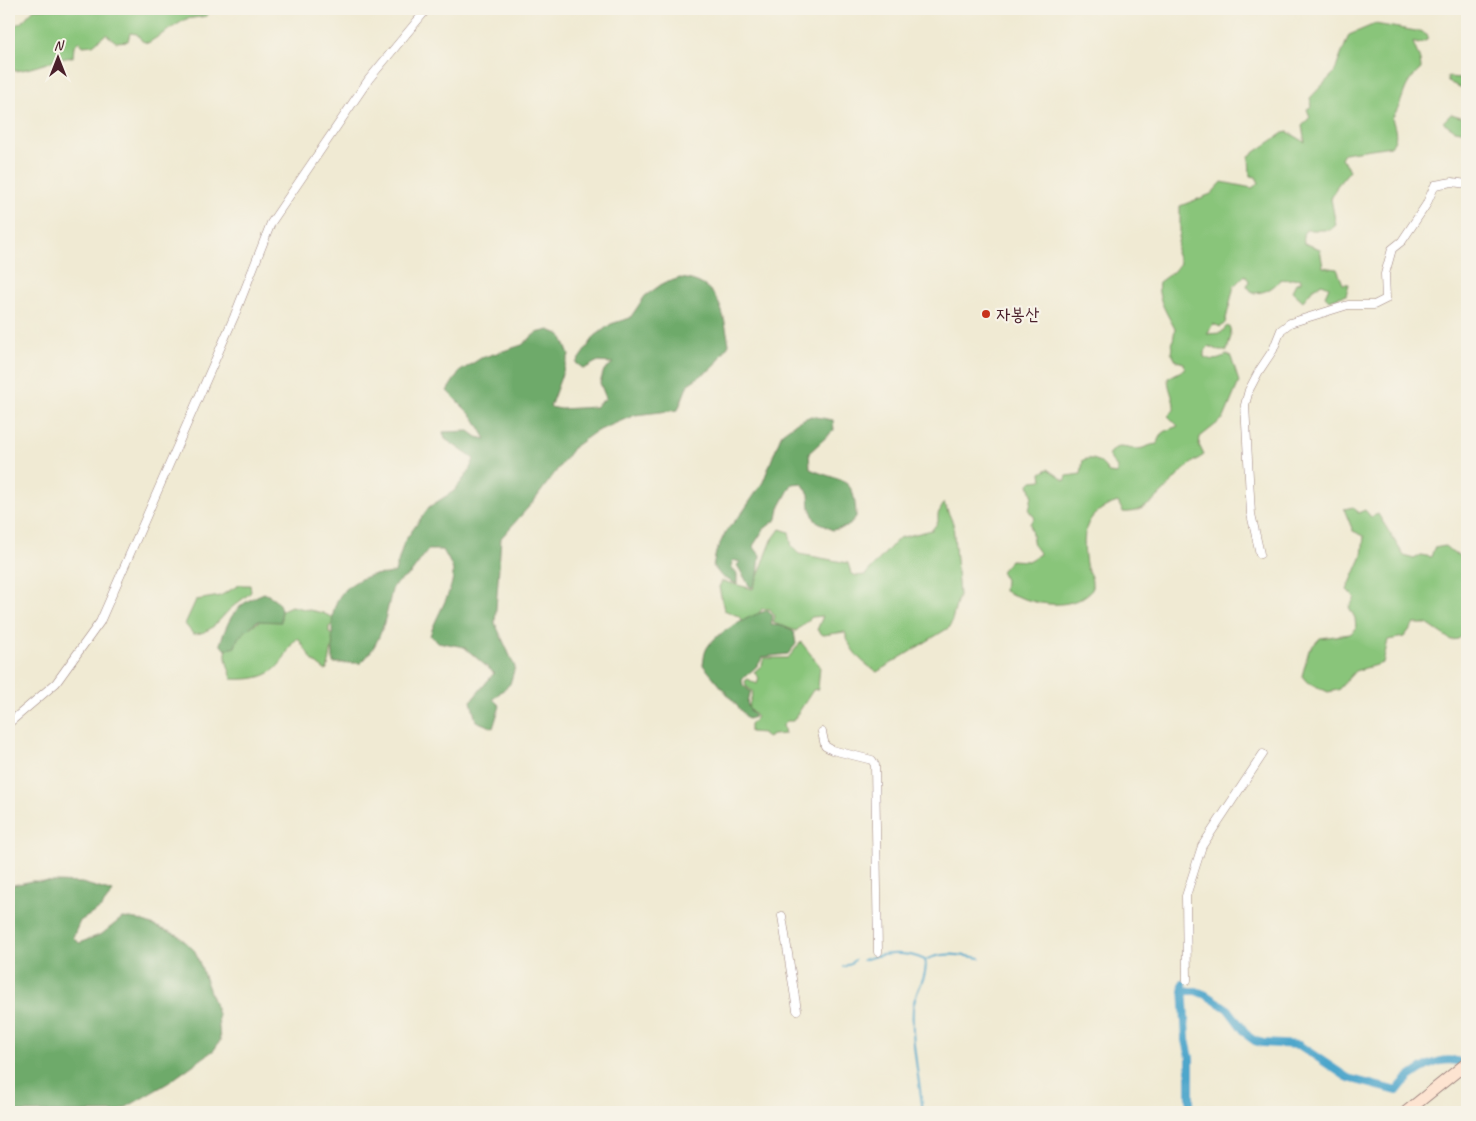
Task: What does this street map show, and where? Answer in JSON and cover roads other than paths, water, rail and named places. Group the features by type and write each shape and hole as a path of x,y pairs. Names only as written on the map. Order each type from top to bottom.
{"main road":[{"path":"1406,1112 1464,1065"}],"street":[{"path":"9,723 56,684 100,622 234,317 271,223 369,79 427,9"},
{"path":"1260,554 1251,514 1246,406 1248,390 1273,350 1281,330 1290,323 1348,305 1374,305 1386,299 1385,274 1392,249 1402,241 1426,205 1435,186 1452,182 1467,184"},
{"path":"822,732 825,746 832,750 872,760 875,765 878,952"},
{"path":"1187,980 1186,896 1202,846 1242,782 1263,754"},
{"path":"782,916 797,1010"}],"waterway":[{"path":"863,960 894,954 910,955 925,960 925,972 913,1008 914,1047 923,1112"},
{"path":"925,960 939,955 980,958"},
{"path":"844,967 855,960"},
{"path":"1183,984 1186,1040 1190,1058 1190,1112"},
{"path":"1183,991 1196,991 1228,1009 1248,1036 1255,1041 1299,1045 1348,1078 1397,1091 1410,1076 1429,1065 1449,1060 1467,1066"}],"place":[{"name":"자봉산","path":"986,314"}]}
